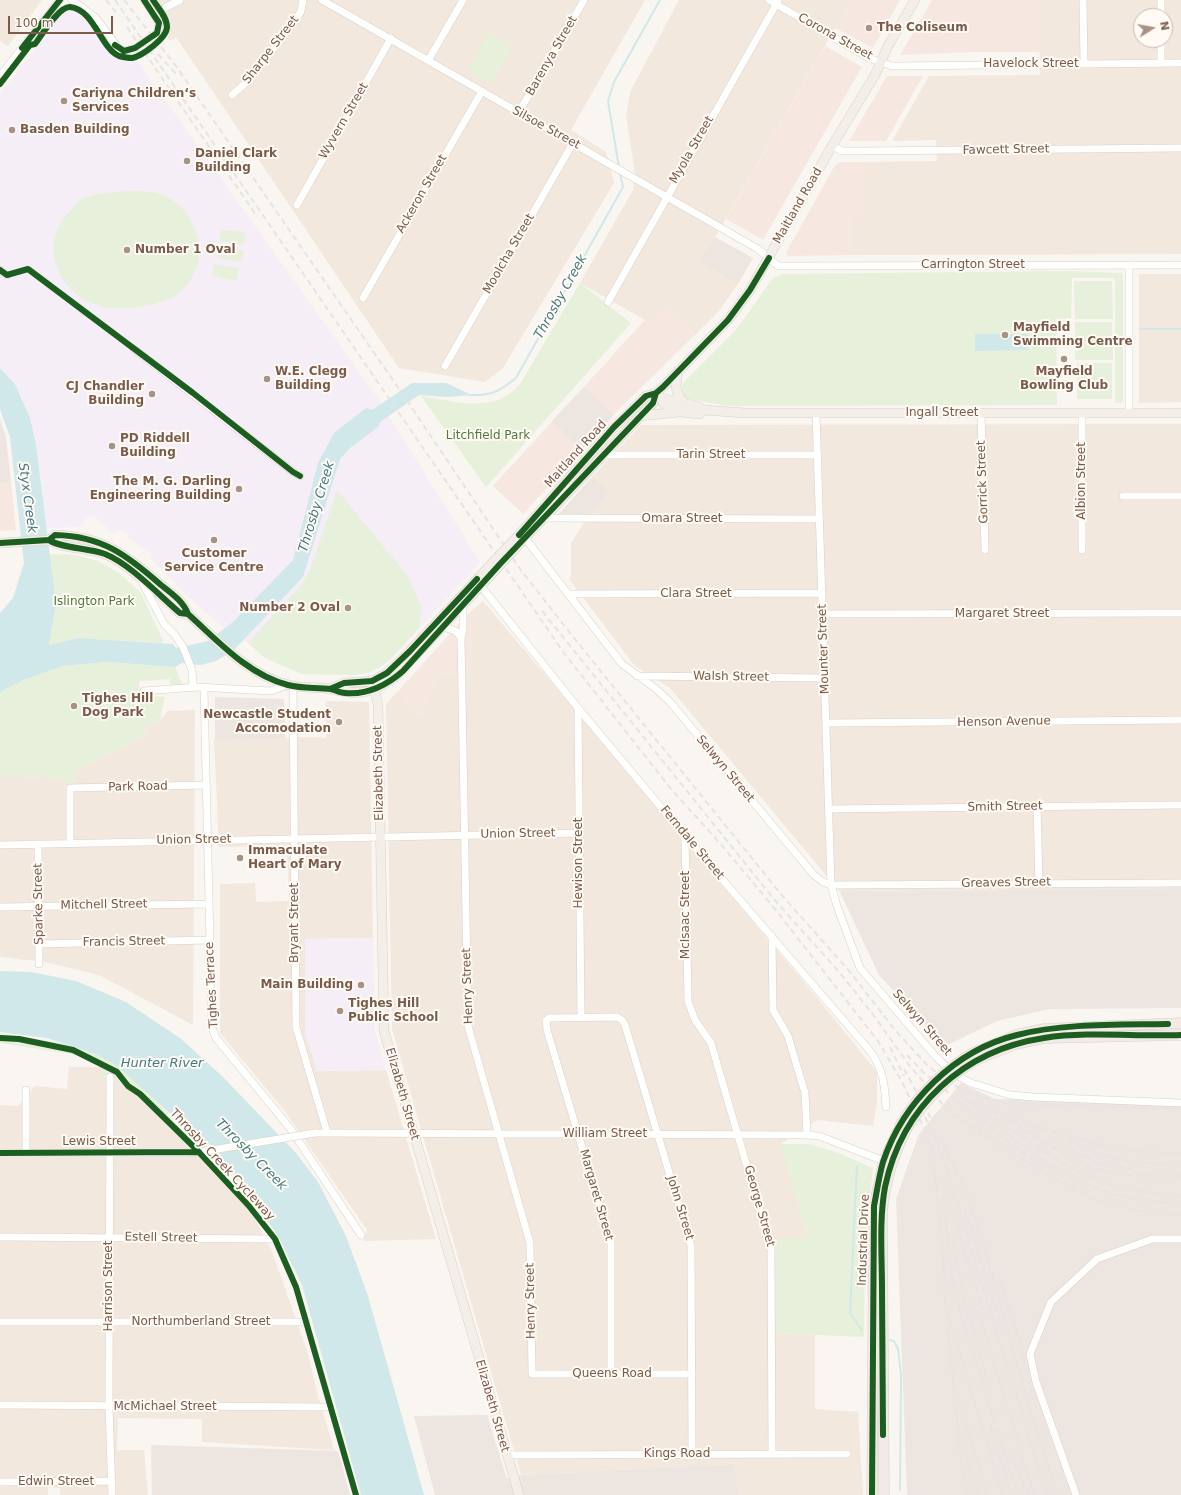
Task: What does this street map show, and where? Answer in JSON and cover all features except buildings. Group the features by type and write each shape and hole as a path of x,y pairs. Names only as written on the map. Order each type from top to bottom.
{"highway":[{"name":"Industrial Drive","path":"872,1495 874,1206 884,1161 916,1102 933,1082 974,1056 1016,1035 1044,1029 1181,1023"},
{"name":"Industrial Drive","path":"974,1056 1044,1038 1181,1034"},
{"name":"Industrial Drive","path":"884,1495 882,1212 885,1188 891,1164 904,1126"}],"main road":[{"name":"Maitland Road","path":"330,689 344,683 372,680 381,677 397,664 521,539 544,518 653,403 678,371 737,310 769,258 832,146 856,108 887,48 915,0"},
{"path":"678,371 676,392 681,400 688,405"},
{"name":"Maitland Road","path":"521,539 614,427 646,396 659,396"},
{"name":"Ingall Street","path":"659,396 668,398 675,402 698,406 704,410 745,413 1181,413"},
{"name":"Ingall Street","path":"659,396 666,406 681,412 699,414 704,410"},
{"name":"Ingall Street","path":"640,416 677,414 681,412"},
{"name":"Maitland Road","path":"0,543 49,540 55,535 80,536 117,550 164,587 185,606 188,614 209,633 261,674 290,686 330,689 344,693 375,690 387,684 403,671 481,586 486,575"},
{"name":"Maitland Road","path":"49,540 56,545 78,547 105,554 141,580 180,613 188,614"},
{"name":"Elizabeth Street","path":"372,680 378,701 383,1023 386,1039 413,1134 518,1495"}],"street":[{"path":"0,76 60,0"},
{"path":"72,0 96,18 116,46 124,51 135,48 157,33 159,27 155,16 144,0"},
{"path":"166,7 180,0"},
{"name":"Sharpe Street","path":"232,95 248,81 296,20 301,11 303,0"},
{"name":"Silsoe Street","path":"322,0 429,59 482,91 760,250 769,258"},
{"path":"429,59 463,0"},
{"name":"Barenya Street","path":"519,112 584,0"},
{"name":"Corona Street","path":"769,0 777,2 869,58 881,62"},
{"path":"1083,0 1084,64"},
{"name":"Myola Street","path":"608,302 666,196 777,2"},
{"name":"Wyvern Street","path":"297,204 391,38"},
{"path":"1161,48 1161,63"},
{"name":"Havelock Street","path":"881,62 896,66 1181,63"},
{"name":"Ackeron Street","path":"363,298 482,91"},
{"name":"Moolcha Street","path":"445,366 573,143"},
{"name":"Fawcett Street","path":"832,146 842,151 1181,148"},
{"name":"Carrington Street","path":"769,258 778,266 1181,265"},
{"path":"1129,265 1129,413"},
{"path":"0,270 7,275"},
{"path":"134,349 300,476"},
{"name":"Mounter Street","path":"816,413 831,885"},
{"name":"Gorrick Street","path":"981,413 985,550"},
{"name":"Albion Street","path":"1082,413 1082,550"},
{"name":"Tarin Street","path":"604,455 818,455"},
{"path":"1123,496 1181,496"},
{"name":"Omara Street","path":"544,518 820,519"},
{"name":"Selwyn Street","path":"521,539 569,594 622,664 655,688 670,702 814,875 823,882 831,885 860,968 936,1057 953,1073 971,1083 1010,1095 1181,1103"},
{"path":"141,580 164,624 175,635 183,647 192,670 193,688"},
{"name":"Ferndale Street","path":"481,586 578,708 685,836 879,1062 885,1083 886,1107"},
{"name":"Clara Street","path":"569,594 822,593"},
{"name":"Henry Street","path":"463,604 463,630 461,638 468,1026 530,1243 532,1374"},
{"name":"Margaret Street","path":"823,614 1181,614"},
{"path":"443,627 456,630 461,638"},
{"name":"Walsh Street","path":"637,676 825,678"},
{"path":"144,691 204,688 270,691 290,686"},
{"name":"Bryant Street","path":"290,686 294,838 296,1027 321,1132"},
{"name":"Tighes Terrace","path":"204,688 212,1028 216,1038 290,1128 361,1235"},
{"name":"Hewison Street","path":"578,708 581,1018"},
{"name":"Henson Avenue","path":"826,723 1181,720"},
{"name":"Park Road","path":"70,843 70,788 206,786"},
{"name":"Smith Street","path":"829,809 1181,805"},
{"path":"1038,806 1039,883"},
{"name":"Union Street","path":"0,845 579,833"},
{"name":"McIsaac Street","path":"685,836 687,994"},
{"name":"Sparke Street","path":"38,844 39,964"},
{"name":"Greaves Street","path":"831,885 1181,883"},
{"name":"Mitchell Street","path":"0,907 208,904"},
{"path":"772,936 773,1010 788,1036 805,1093 807,1134"},
{"name":"Francis Street","path":"39,944 209,940"},
{"name":"George Street","path":"687,994 692,1015 711,1043 771,1249 772,1454"},
{"name":"Margaret Street","path":"581,1018 549,1018 546,1021 547,1030 611,1244 611,1374"},
{"name":"John Street","path":"581,1018 620,1018 625,1025 691,1246 692,1454"},
{"name":"Harrison Street","path":"110,1077 109,1407 112,1495"},
{"path":"26,1090 26,1153"},
{"name":"William Street","path":"321,1132 413,1134 807,1134 819,1136 884,1161"},
{"name":"Lewis Street","path":"0,1153 188,1153 321,1132"},
{"name":"Estell Street","path":"0,1237 275,1239"},
{"path":"1076,1495 1036,1382 1030,1354 1051,1302 1097,1258 1152,1239 1181,1240"},
{"name":"Northumberland Street","path":"0,1322 306,1322"},
{"name":"Queens Road","path":"532,1374 692,1374"},
{"name":"McMichael Street","path":"0,1406 330,1407"},
{"name":"Kings Road","path":"507,1455 848,1454"},
{"name":"Edwin Street","path":"0,1482 112,1482"}],"shaded area":[{"path":"0,0 42,0 8,46 0,41"},
{"path":"140,0 645,0 571,130 606,152 614,183 503,368 485,382 399,368 176,37 170,41"},
{"path":"679,0 851,0 701,262 738,284 719,311 695,335 665,308 652,324 580,283 633,190 635,173 626,116 630,92"},
{"path":"851,0 900,0 873,48 835,28"},
{"path":"932,0 1039,0 1040,52 977,52 900,55"},
{"path":"1039,0 1181,0 1181,254 851,255 851,213 865,213 865,162 937,161 936,140 892,141 929,76 1040,75"},
{"path":"67,8 80,11 118,56 136,59 377,397 480,562 391,659 368,673 355,675 302,674 265,658 248,643 219,624 187,596 151,558 152,554 128,538 129,535 122,530 117,530 114,534 93,515 89,515 80,527 46,528 36,445 15,384 0,368 0,94"},
{"path":"825,46 862,67 763,240 726,219"},
{"path":"887,76 923,76 886,141 849,141"},
{"path":"840,162 865,162 865,213 851,213 851,255 787,256 786,253 835,165"},
{"path":"715,237 753,258 738,284 700,262"},
{"path":"1139,274 1181,274 1181,328 1139,328"},
{"path":"665,308 695,335 622,406 523,514 493,486 645,320 652,323"},
{"path":"1139,330 1181,330 1181,402 1139,403"},
{"path":"584,387 614,415 582,450 552,421"},
{"path":"0,419 6,437 11,482 0,483"},
{"path":"1181,424 1181,888 840,892 670,688 635,666 569,579 571,576 571,543 589,515 610,493 593,476 641,425"},
{"path":"593,476 610,493 589,515 558,515"},
{"path":"11,482 16,530 0,531 0,483"},
{"path":"483,601 819,1000 877,1072 877,1103 873,1126 817,1120 781,1144 809,1239 774,1239 776,1254 776,1333 815,1335 815,1409 858,1412 863,1495 739,1495 734,1464 521,1475 392,1029 386,704 398,691 421,715 437,676 471,674 470,612"},
{"path":"470,612 471,674 437,676 421,715 398,691"},
{"path":"215,697 284,699 285,738 215,740"},
{"path":"326,701 369,702 373,938 305,939 305,1031 317,1071 386,1070 436,1239 363,1241 367,1230 284,1110 220,1033 220,884 255,883 256,902 289,901 287,846 219,847 214,740 301,737 326,738"},
{"path":"195,710 193,1025 99,975 45,962 0,957 0,775 63,778 75,782 74,772 146,735 145,727 160,720 168,711"},
{"path":"1181,888 1181,1008 1050,1009 997,1021 945,1046 879,975 840,892"},
{"name":"Tighes Hill Public School","path":"373,938 375,1031 386,1070 317,1071 305,1031 305,939"},
{"path":"69,1067 102,1067 108,1080 118,1080 164,1117 252,1214 271,1249 307,1350 317,1392 334,1450 202,1442 202,1419 118,1418 117,1450 144,1450 148,1495 60,1495 60,1488 48,1487 48,1495 0,1495 0,1105 18,1106 34,1086 67,1089"},
{"path":"961,1083 995,1099 1114,1101 1181,1105 1181,1495 907,1495 896,1199 919,1134"},
{"path":"487,1415 507,1479 521,1475 734,1464 739,1495 435,1495 414,1416"},
{"path":"151,1445 338,1451 350,1495 152,1495"}],"green space":[{"path":"488,33 512,47 491,84 467,70"},
{"name":"Number 1 Oval","path":"131,191 151,192 168,197 177,203 188,215 199,241 199,258 197,266 190,281 184,288 176,295 161,302 126,308 111,308 94,304 79,296 67,285 59,271 54,256 54,241 59,225 76,204 85,198 98,194"},
{"path":"221,229 246,233 244,245 219,241"},
{"path":"219,246 244,250 241,262 217,258"},
{"path":"214,264 239,268 237,281 212,276"},
{"path":"1071,271 1121,273 1123,276 1123,403 1115,403 1115,281 1113,278 1072,278 1071,318 1056,319 1057,405 728,406 687,399 681,396 682,384 736,330 773,278 783,274"},
{"path":"1074,281 1112,281 1113,319 1075,319"},
{"name":"Litchfield Park","path":"580,283 631,323 486,487 421,396 474,404 499,400 510,394 520,384"},
{"path":"1075,322 1112,322 1113,360 1075,360"},
{"path":"1077,363 1112,363 1112,399 1077,399"},
{"path":"337,490 407,575 421,605 420,627 391,659 379,668 368,673 355,675 302,674 265,658 248,643 299,588 310,570"},
{"name":"Islington Park","path":"49,554 75,555 98,561 119,573 141,593 164,643 78,638 49,645 56,604"},
{"path":"107,662 175,667 182,684 170,685 170,679 139,681 140,696 165,697 160,720 145,727 146,735 74,772 75,783 64,784 63,778 0,775 0,692 26,679 63,666"},
{"path":"0,1033 73,1045 100,1054 125,1070 126,1074 139,1084 169,1114 164,1117 118,1080 103,1080 101,1067 84,1056 0,1043"},
{"path":"780,1144 810,1144 841,1154 873,1168 865,1240 864,1337 776,1333 776,1254 774,1239 809,1238"}],"water":[{"path":"975,334 1028,334 1028,350 975,351"},
{"name":"Styx Creek","path":"0,368 15,384 30,418 36,445 56,604 49,645 78,638 173,644 176,648 208,641 233,622 293,560 318,463 334,433 366,408 372,410 412,383 446,383 472,395 446,397 419,395 380,422 378,427 350,448 340,459 303,577 234,650 216,661 201,665 182,663 175,667 107,662 63,666 26,679 0,692 0,613 13,598 24,563 10,437 0,409"},
{"name":"Hunter River","path":"0,971 31,972 76,981 126,1002 180,1038 223,1077 296,1153 318,1182 346,1236 368,1296 424,1495 361,1495 302,1285 279,1238 253,1198 219,1159 209,1144 201,1141 116,1065 96,1054 47,1038 0,1032"}],"waterway":[{"name":"Throsby Creek","path":"619,167 608,101 614,82 660,0"},
{"name":"Throsby Creek","path":"470,395 484,395 495,392 516,378 623,187 620,173"},
{"path":"1140,329 1181,329"},
{"path":"857,1166 850,1313 862,1330"},
{"path":"890,1340 894,1341 898,1349 901,1375 900,1490"}],"railway":[{"path":"106,0 119,16"},
{"path":"115,0 564,653 671,789 719,842 775,909 878,1041 901,1080 926,1132 933,1157 944,1264 944,1293 948,1316 1003,1495"},
{"path":"124,0 176,66 408,402 520,569 780,893 850,972 895,1030 927,1065 951,1084 975,1095 1004,1103 1181,1109"},
{"path":"127,27 256,215"},
{"path":"158,54 178,76"},
{"path":"542,611 773,898 840,973 875,1017 909,1065 950,1113 1011,1153 1090,1198 1129,1209 1181,1215"},
{"path":"890,1047 904,1076"},
{"path":"907,1055 924,1073 1036,1162"},
{"path":"904,1069 933,1122"},
{"path":"961,1096 1063,1164 1094,1179 1127,1190 1181,1196"},
{"path":"983,1105 1066,1155 1098,1170 1128,1175 1181,1176"},
{"path":"925,1117 941,1152 1047,1495"},
{"path":"1013,1119 1077,1139 1131,1151 1181,1154"},
{"path":"1009,1135 1050,1164 1071,1177 1093,1187 1126,1197 1181,1204"},
{"path":"1067,1140 1082,1148 1122,1160 1181,1165"},
{"path":"1053,1141 1100,1164 1133,1169"},
{"path":"943,1143 969,1198 1024,1389 1057,1495"},
{"path":"943,1195 952,1277 961,1315 1018,1495"},
{"path":"965,1209 1001,1326"},
{"path":"957,1219 960,1235 983,1309"},
{"path":"953,1243 965,1304 988,1382"},
{"path":"1001,1282 1021,1348 1033,1399"},
{"path":"975,1301 1034,1495"},
{"path":"948,1328 961,1461 968,1495"},
{"path":"959,1401 987,1495"},
{"path":"991,1427 1011,1495"},
{"path":"963,1449 978,1495"},
{"path":"1010,1453 1028,1495"}],"cycle path":[{"path":"22,48 60,0"},
{"path":"115,45 124,51 135,48 157,33 159,23 144,0"},
{"path":"0,84 30,45 35,44 56,16 61,11 70,7 78,9 85,15 107,46 119,56 132,58 142,54 159,41 167,27 164,16 153,0"},
{"path":"519,535 614,427 646,396 656,393 663,387 728,320 750,290 769,258"},
{"path":"0,270 7,275 28,269 193,393 300,476"},
{"path":"0,543 49,540 55,535 72,536 100,543 125,556 149,574 183,605 188,614 246,665 273,680 288,685 331,689 345,693 361,693 383,685 403,671 500,564 653,403 656,393"},
{"path":"49,540 60,545 105,554 115,559 144,580 180,613 188,614"},
{"path":"330,689 344,683 372,681 387,673 410,651 477,579"},
{"path":"872,1495 874,1206 883,1162 892,1140 904,1119 918,1099 934,1082 953,1066 994,1042 1017,1035 1053,1028 1092,1025 1168,1024"},
{"path":"883,1435 881,1238 883,1200 893,1158 906,1131 922,1107 941,1087 963,1069 988,1055 1015,1045 1044,1038 1061,1036 1181,1035"},
{"name":"Throsby Creek Cycleway","path":"0,1038 19,1039 73,1050 117,1072 128,1086 140,1094 195,1148 249,1206 275,1239 296,1287 356,1495"},
{"name":"Throsby Creek Cycleway","path":"0,1153 199,1152"}],"place":[{"name":"The Coliseum","path":"869,28"},
{"name":"Cariyna Children‘s Services","path":"64,101"},
{"name":"Basden Building","path":"12,130"},
{"name":"Daniel Clark Building","path":"187,161"},
{"name":"Number 1 Oval","path":"127,250"},
{"name":"Mayfield Swimming Centre","path":"1005,335"},
{"name":"Mayfield Bowling Club","path":"1064,359"},
{"name":"W.E. Clegg Building","path":"267,379"},
{"name":"CJ Chandler Building","path":"152,394"},
{"name":"PD Riddell Building","path":"112,446"},
{"name":"The M. G. Darling Engineering Building","path":"239,489"},
{"name":"Customer Service Centre","path":"214,540"},
{"name":"Number 2 Oval","path":"348,608"},
{"name":"Tighes Hill Dog Park","path":"74,706"},
{"name":"Newcastle Student Accomodation","path":"339,722"},
{"name":"Immaculate Heart of Mary","path":"240,858"},
{"name":"Main Building","path":"361,985"},
{"name":"Tighes Hill Public School","path":"340,1011"}]}
